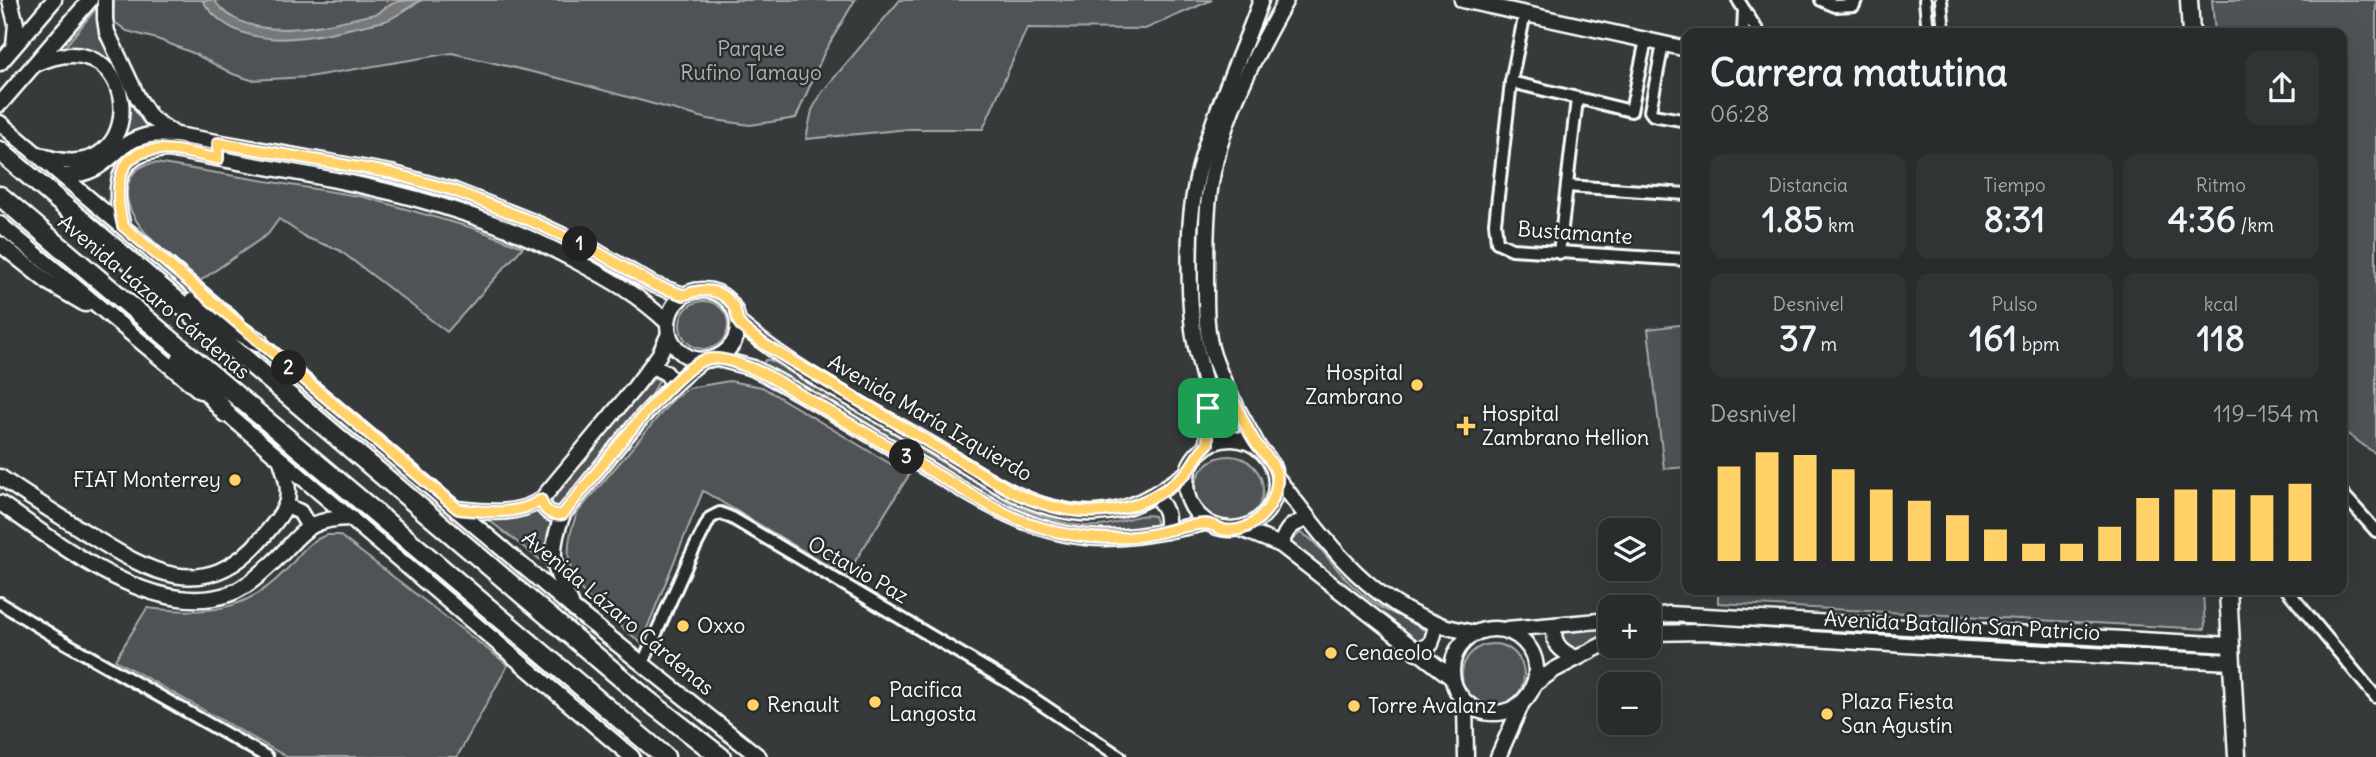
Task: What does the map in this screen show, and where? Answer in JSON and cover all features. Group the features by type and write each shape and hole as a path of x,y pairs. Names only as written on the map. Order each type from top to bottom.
{"highway":[{"name":"Avenida Lázaro Cárdenas","path":"0,151 646,699 720,757"},
{"name":"Avenida Lázaro Cárdenas","path":"0,196 665,757"},
{"path":"150,278 258,341"},
{"path":"131,307 226,413"}],"main road":[{"path":"2189,0 2191,28"},
{"path":"2228,595 2237,757"}],"street":[{"path":"10,0 16,23 14,47"},
{"path":"0,63 54,0"},
{"path":"0,104 90,0"},
{"path":"105,0 104,19 107,32 138,98 151,118 177,135"},
{"path":"1208,444 1206,389 1191,310 1190,231 1193,203 1198,172 1210,131 1261,0"},
{"path":"1286,0 1268,32 1234,107 1222,140 1209,195 1206,247 1212,353 1235,403 1258,446 1273,465 1277,478 1360,578 1396,604 1437,624 1473,633"},
{"path":"1462,0 1682,48"},
{"path":"1821,0 1842,7 1853,5 1856,0"},
{"path":"1928,28 1926,4 1941,4 1943,28"},
{"path":"1741,5 1743,28"},
{"path":"1741,5 1756,28"},
{"name":"Bustamante","path":"1525,13 1511,82 1494,237 1497,243 1506,247 1559,253 1682,260"},
{"path":"1511,82 1631,111 1646,40"},
{"path":"1663,44 1650,111 1653,115 1682,120"},
{"path":"34,65 64,55 81,56 99,64 115,81 120,92 123,115 117,133 110,143 90,158 68,162 36,153"},
{"path":"1559,253 1577,99"},
{"name":"Avenida Lázaro Cárdenas","path":"0,124 575,610 760,757"},
{"path":"64,176 80,175 99,168 125,146 145,136 177,135 391,173 455,191 531,221 592,249 654,285 684,295"},
{"path":"218,143 218,159"},
{"path":"123,226 117,196 120,176 131,159 152,150 168,149 376,187 471,214 534,240 642,299 668,328 676,347 688,357 752,368 796,391 987,504 1016,518 1049,530 1084,537 1127,538 1206,523"},
{"path":"1567,186 1682,194"},
{"name":"Avenida Lázaro Cárdenas","path":"0,224 632,757"},
{"path":"0,244 49,283 108,316"},
{"path":"458,509 520,510 541,500 652,366 668,328 673,307 684,295 698,290 713,290 726,297 735,309 739,323 736,338 728,351 709,359 674,384 563,514 556,531 552,554 557,573 575,610"},
{"name":"Avenida María Izquierdo","path":"739,323 765,345 1013,492 1037,503 1064,510 1098,513 1127,507 1154,496 1187,473"},
{"path":"752,368 765,345"},
{"path":"652,366 666,373 674,384"},
{"path":"1208,408 1223,409 1235,403"},
{"path":"1258,446 1232,438 1215,440 1208,444 1199,452 1187,473 1186,494 1190,503 1206,523 1223,530 1241,529 1254,523 1269,507 1277,478"},
{"path":"0,477 134,561 170,575 185,577 212,574 234,565 254,548 287,506 288,487 281,459"},
{"path":"1154,496 1165,508 1166,531"},
{"path":"2347,499 2376,531"},
{"path":"541,500 549,513 563,514"},
{"path":"0,503 110,573 141,589 184,600 216,597 242,588 309,527 322,520 351,518"},
{"path":"287,506 300,512 309,527"},
{"name":"Octavio Paz","path":"642,665 710,518 720,513 1010,683 1120,757"},
{"path":"1281,545 1291,525 1309,519"},
{"path":"1241,529 1281,545 1452,678"},
{"path":"2291,595 2376,697"},
{"path":"0,603 246,752 267,757"},
{"name":"Avenida Batallón San Patricio","path":"1661,616 1694,615 2231,645"},
{"path":"1522,702 1510,710 1490,712 1479,710 1465,702 1458,695 1452,678 1456,654 1462,643 1473,633 1488,628 1598,621"},
{"path":"1416,652 1431,644 1437,624"},
{"path":"1555,625 1555,642 1563,652 1576,658"},
{"path":"1498,757 1522,702 1533,685 1535,671 1534,659 1528,647 1520,637 1503,629"},
{"name":"Avenida Batallón San Patricio","path":"1661,632 1704,632 2232,663"},
{"path":"1533,685 1598,647"},
{"path":"1465,702 1466,757"}],"green space":[{"name":"Parque Rufino Tamayo","path":"114,0 855,0 824,53 796,118 750,125 708,119 566,80 452,53 308,77 251,80 233,74 193,53 127,31 113,21"},
{"path":"900,0 1212,0 1145,29 1027,28 983,129 909,129 806,139 812,110 822,92"},
{"path":"2212,0 2376,0 2376,454 2347,434 2347,28 2215,28"},
{"path":"98,6 103,36 114,70 130,102 148,128 118,148 126,127 128,111 115,76 59,54"},
{"path":"156,163 364,197 476,229 523,247 447,332 339,250 307,238 279,219 268,234 200,281 149,236 130,208 127,194 132,175 140,167"},
{"path":"704,301 721,308 728,325 721,342 704,349 687,342 680,325 687,308"},
{"path":"1682,325 1682,467 1664,469 1648,329"},
{"path":"765,360 770,360 1017,507 1057,521 1089,526 1106,525 1147,515 1154,516 1158,527 1155,533 1076,533 998,505 762,366"},
{"path":"654,378 659,379 646,402 560,507 553,505 551,497"},
{"path":"729,381 762,387 909,475 846,576 703,491 641,643 593,603 573,575 569,558 570,537 577,513 674,398 689,388"},
{"path":"1222,456 1236,456 1248,461 1258,471 1263,490 1258,509 1248,519 1236,524 1222,524 1210,519 1200,509 1195,497 1195,483 1200,471 1210,461"},
{"path":"537,510 543,518 552,522 548,552 552,569 486,518 504,520"},
{"path":"1300,533 1313,541 1347,580 1368,598 1423,629 1426,632 1425,639 1421,643 1413,643 1290,549 1292,540"},
{"path":"327,535 339,535 508,665 457,757 287,757 115,660 147,608 187,611 223,608 239,603 271,584 309,545"},
{"path":"1718,595 2203,595 2205,629 1718,603"},
{"path":"1598,629 1598,639 1577,649 1570,648 1560,638 1562,633"},
{"path":"1493,644 1505,646 1515,653 1522,663 1522,687 1515,697 1505,704 1493,706 1481,704 1471,697 1464,687 1462,675 1464,663 1471,653 1481,646"}],"shaded area":[{"path":"202,0 214,0 229,15 248,24 291,29 379,13 388,5 422,0 385,21 288,39 249,35 232,28 216,16"}],"place":[{"name":"Hospital Zambrano","path":"1417,385"},
{"name":"Hospital Zambrano Hellion","path":"1466,426"},
{"name":"FIAT Monterrey","path":"235,480"},
{"name":"Oxxo","path":"683,626"},
{"name":"Cenacolo","path":"1331,653"},
{"name":"Pacifica Langosta","path":"875,702"},
{"name":"Renault","path":"753,705"},
{"name":"Torre Avalanz","path":"1354,706"},
{"name":"Plaza Fiesta San Agustín","path":"1827,714"}],"route":[{"path":"218,143 354,165 455,191 495,205 592,249 654,285 684,295 698,290 713,290 726,297 735,309 739,323 765,345 1013,492 1048,507 1098,513 1127,507 1154,496 1187,473 1199,452 1208,444 1208,408 1223,409 1235,403 1258,446 1273,465 1277,478 1269,507 1254,523 1241,529 1223,530 1206,523 1127,538 1084,537 1049,530 1003,513 770,377 752,368 715,358 703,360 674,384 563,514 549,513 541,500 520,510 492,512 458,509 123,226 117,186 126,165 140,153 168,149 218,159 218,143"}]}
